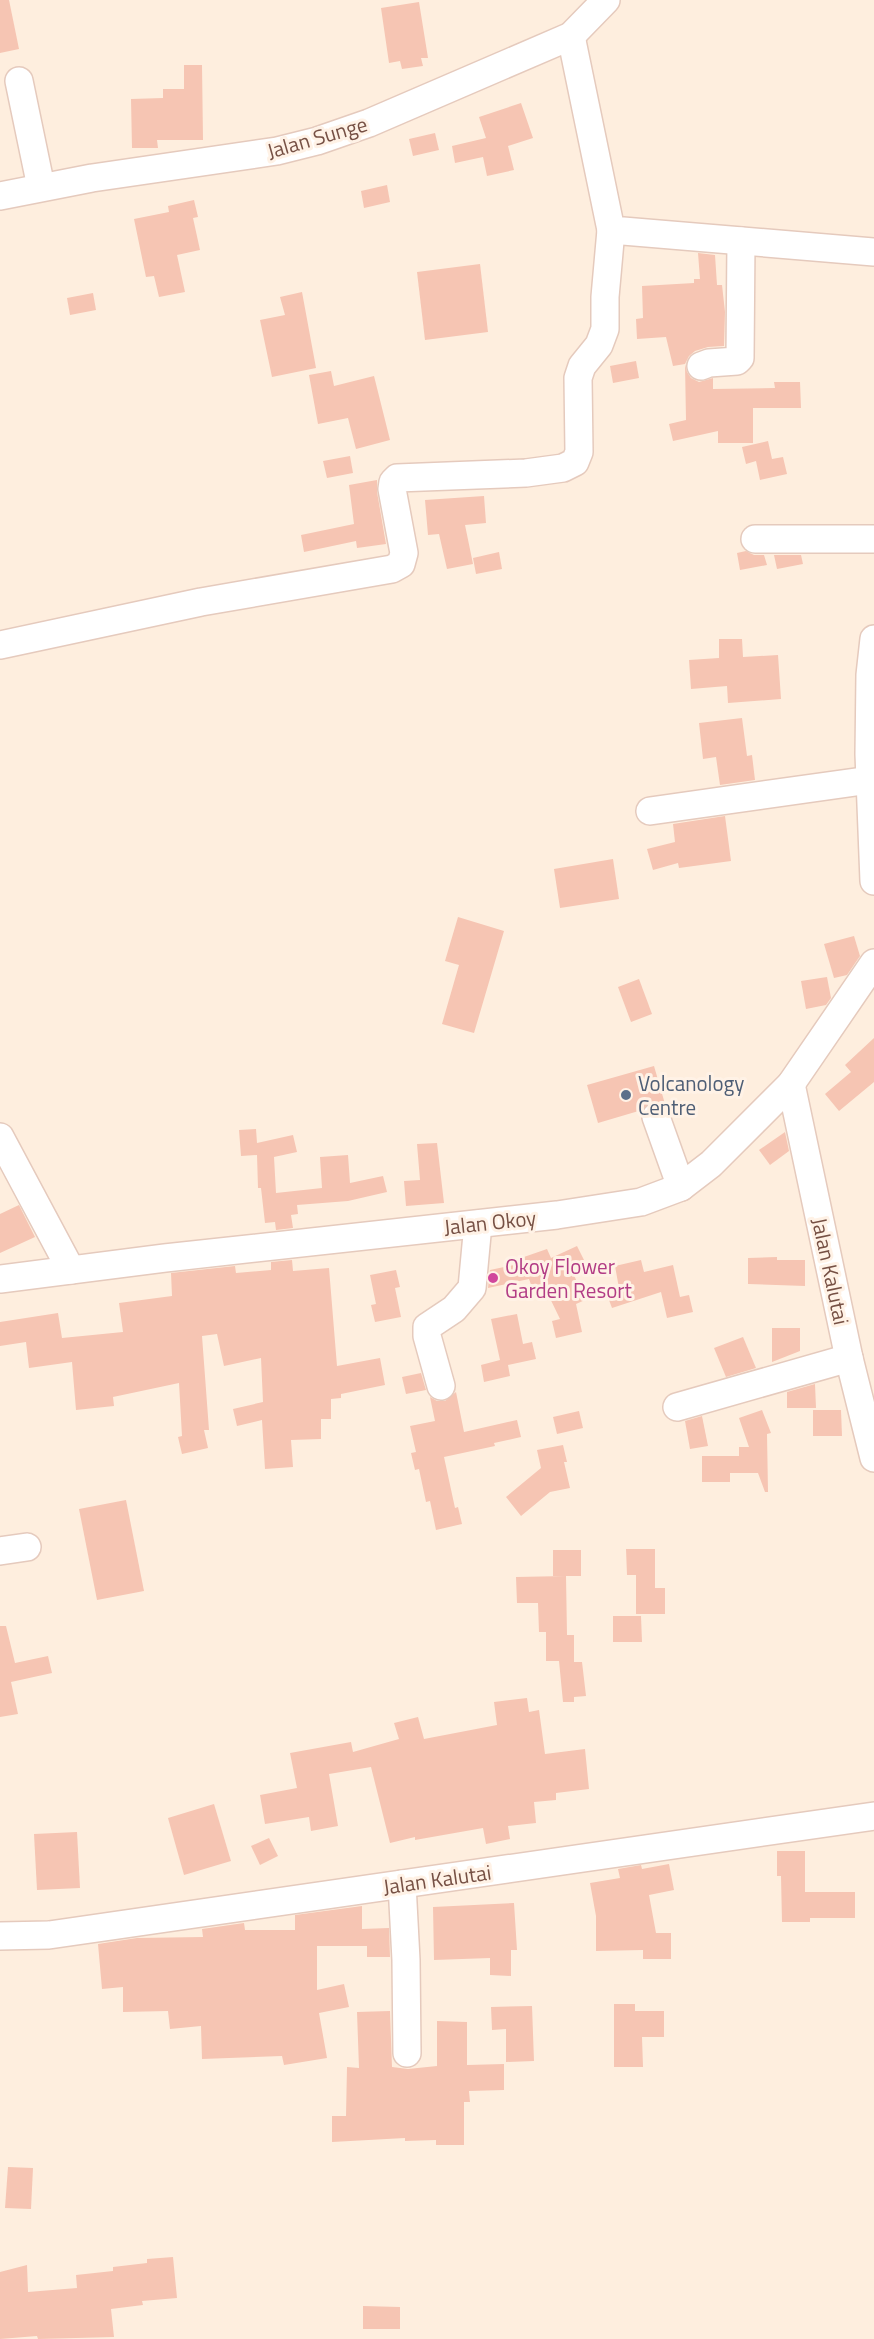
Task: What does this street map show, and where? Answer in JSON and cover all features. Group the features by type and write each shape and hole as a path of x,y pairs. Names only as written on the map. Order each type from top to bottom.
{"street":[{"name":"Jalan Sunge","path":"0,196 41,187 277,151 317,141 369,123 571,36 606,0"},
{"path":"0,645 201,602 392,569 400,564 404,553 392,489 393,482 397,478 526,472 563,468 575,462 579,452 578,378 582,366 599,345 605,329 605,287 611,230 571,36"},
{"path":"19,81 41,187"},
{"path":"611,230 874,252"},
{"path":"701,366 737,361 740,358 741,241"},
{"path":"755,540 874,539"},
{"path":"874,639 870,675 870,780 874,881"},
{"path":"650,811 870,780"},
{"name":"Jalan Okoy","path":"0,1279 609,1208 649,1200 681,1187 711,1164 790,1084 874,963"},
{"name":"Jalan Kalutai","path":"790,1084 849,1358 874,1458"},
{"path":"656,1117 681,1187"},
{"path":"0,1137 71,1270"},
{"path":"441,1386 427,1336 427,1327 454,1309 472,1288 477,1224"},
{"path":"677,1407 849,1358"},
{"path":"0,1551 27,1547"},
{"name":"Jalan Kalutai","path":"0,1936 49,1935 874,1816"},
{"path":"402,1884 407,2053"}],"building":[{"path":"0,0 9,0 19,49 0,53"},
{"path":"419,2 428,58 421,58 423,66 402,69 400,61 389,63 381,8"},
{"path":"184,65 202,65 203,140 157,140 158,148 132,148 131,99 163,98 163,89 184,89"},
{"path":"521,103 533,138 508,146 514,170 487,176 483,157 455,163 452,146 486,138 479,117"},
{"path":"435,133 439,150 413,156 409,139"},
{"path":"387,185 390,202 364,208 361,191"},
{"path":"194,200 198,217 193,218 200,250 177,255 185,292 159,297 154,276 146,277 134,219 169,212 168,206"},
{"path":"698,253 715,255 717,285 722,285 725,312 724,346 695,351 685,364 673,366 666,337 637,339 636,319 643,318 642,286 694,283 694,279 700,279"},
{"path":"480,264 488,332 425,340 417,272"},
{"path":"302,292 316,368 272,377 260,320 285,315 280,297"},
{"path":"93,293 96,310 70,315 67,298"},
{"path":"636,361 639,378 613,383 610,366"},
{"path":"685,364 691,378 699,382 713,378 713,389 775,388 774,382 800,382 801,408 753,408 753,443 718,443 718,431 673,441 669,424 686,420"},
{"path":"331,371 334,386 374,376 390,440 356,449 348,418 318,424 309,375"},
{"path":"768,441 772,459 783,457 787,474 760,480 756,461 746,464 742,447"},
{"path":"350,456 353,473 327,478 323,461"},
{"path":"377,480 386,544 357,548 356,541 304,552 301,535 354,524 349,485"},
{"path":"484,496 486,523 465,525 473,564 447,569 439,534 428,535 425,500"},
{"path":"746,551 754,555 764,555 767,565 740,570 737,553"},
{"path":"499,552 502,569 476,574 473,558"},
{"path":"774,555 801,555 803,564 777,569"},
{"path":"719,639 742,639 743,657 778,655 781,699 728,703 727,686 691,689 689,660 719,658"},
{"path":"742,718 747,756 752,755 755,780 720,785 716,757 703,759 699,723"},
{"path":"725,816 731,861 679,868 678,863 653,870 647,849 675,842 673,824"},
{"path":"613,859 619,899 560,908 554,869"},
{"path":"458,917 504,931 474,1033 442,1024 459,965 445,961"},
{"path":"854,936 860,956 847,975 834,978 824,944"},
{"path":"827,977 831,998 826,1005 806,1009 801,981"},
{"path":"639,979 652,1014 631,1022 618,987"},
{"path":"874,1038 874,1082 839,1111 825,1094 851,1072 845,1065"},
{"name":"Volcanology Centre","path":"654,1066 665,1104 651,1102 642,1110 598,1123 587,1085"},
{"path":"256,1129 257,1143 293,1135 297,1152 274,1157 276,1193 322,1188 320,1157 348,1155 350,1183 383,1176 387,1192 348,1201 297,1205 298,1214 291,1215 293,1228 276,1230 275,1222 265,1223 261,1188 258,1188 257,1155 241,1156 239,1130"},
{"path":"785,1132 789,1151 770,1165 759,1150"},
{"path":"437,1143 444,1203 406,1206 404,1181 420,1180 417,1144"},
{"path":"19,1205 35,1237 0,1253 0,1214"},
{"path":"577,1246 587,1266 573,1273 585,1300 576,1304 582,1332 556,1338 552,1321 560,1319 544,1286 533,1290 529,1279 488,1288 490,1270 523,1263 521,1258 547,1249 551,1258"},
{"path":"777,1257 777,1260 805,1260 805,1286 748,1284 748,1258"},
{"path":"292,1260 293,1271 329,1268 337,1366 380,1358 385,1385 341,1394 341,1398 331,1399 331,1419 321,1419 321,1439 291,1440 293,1467 265,1469 262,1420 237,1426 233,1409 263,1402 261,1358 224,1366 217,1334 202,1336 209,1430 204,1430 208,1448 182,1454 178,1437 182,1436 179,1383 113,1397 114,1406 76,1410 72,1362 29,1368 26,1342 0,1346 0,1322 58,1313 62,1338 123,1332 119,1303 172,1296 171,1273 235,1266 236,1273 271,1270 271,1262"},
{"path":"641,1260 644,1272 673,1265 680,1297 689,1295 693,1312 667,1318 661,1292 612,1308 606,1292 619,1288 615,1266"},
{"path":"396,1270 400,1287 395,1288 401,1317 375,1322 371,1305 376,1304 370,1275"},
{"path":"517,1314 523,1344 532,1342 536,1359 508,1365 510,1376 484,1382 481,1365 500,1360 491,1319"},
{"path":"772,1328 800,1328 800,1351 772,1362"},
{"path":"743,1337 756,1368 726,1377 714,1348"},
{"path":"421,1373 426,1390 406,1394 402,1377"},
{"path":"815,1384 816,1408 787,1408 787,1392"},
{"path":"456,1392 464,1432 517,1420 521,1437 494,1443 495,1446 444,1457 455,1508 458,1507 462,1524 436,1530 430,1501 426,1502 419,1469 415,1470 411,1453 416,1452 410,1426 435,1421 430,1397 437,1401 445,1401"},
{"path":"762,1410 771,1433 767,1434 768,1492 765,1492 758,1473 730,1473 730,1482 702,1482 702,1456 739,1456 739,1447 749,1447 739,1418"},
{"path":"813,1410 841,1410 842,1436 813,1436"},
{"path":"579,1411 583,1428 557,1434 553,1417"},
{"path":"702,1416 708,1446 690,1449 685,1421"},
{"path":"563,1445 570,1488 550,1492 521,1516 506,1497 541,1468 537,1450"},
{"path":"126,1500 144,1591 97,1600 79,1509"},
{"path":"626,1549 655,1549 655,1588 665,1588 665,1614 636,1614 636,1575 627,1575"},
{"path":"553,1550 581,1550 581,1576 553,1576"},
{"path":"566,1576 567,1635 574,1635 574,1662 582,1662 586,1696 574,1697 574,1702 563,1702 559,1661 546,1661 546,1632 539,1632 538,1603 517,1603 516,1577"},
{"path":"613,1616 641,1616 642,1642 613,1642"},
{"path":"0,1626 6,1626 15,1663 48,1656 52,1673 11,1682 18,1714 0,1717"},
{"path":"527,1698 529,1712 539,1710 545,1754 585,1749 589,1789 556,1793 556,1800 534,1802 536,1823 508,1826 510,1839 486,1844 483,1828 415,1840 415,1837 390,1843 371,1767 329,1774 338,1826 311,1831 309,1817 265,1824 260,1795 297,1788 290,1753 351,1742 353,1752 399,1739 394,1723 418,1717 424,1739 497,1725 494,1702"},
{"path":"214,1804 231,1861 184,1875 168,1818"},
{"path":"77,1832 80,1888 37,1890 34,1834"},
{"path":"269,1838 278,1856 260,1865 251,1846"},
{"path":"777,1851 805,1851 805,1892 855,1892 855,1918 810,1918 810,1922 782,1922 781,1876 777,1876"},
{"path":"669,1864 674,1890 649,1895 656,1933 671,1933 671,1959 643,1959 643,1950 596,1951 596,1916 590,1883 620,1878 618,1869 641,1865 642,1869"},
{"path":"514,1903 517,1950 511,1950 511,1976 490,1975 490,1958 434,1960 433,1907"},
{"path":"362,1906 362,1929 389,1928 390,1957 367,1957 367,1946 317,1946 317,1990 344,1984 349,2007 319,2013 327,2058 284,2065 282,2056 202,2059 201,2026 170,2029 168,2011 123,2012 123,1987 102,1989 98,1944 137,1938 203,1937 202,1929 244,1923 245,1930 295,1930 295,1915"},
{"path":"614,2004 635,2004 635,2011 664,2011 664,2037 642,2037 643,2067 614,2067"},
{"path":"532,2006 534,2061 506,2062 506,2029 492,2030 491,2007"},
{"path":"390,2011 392,2067 408,2069 437,2066 437,2021 467,2022 467,2065 504,2064 504,2090 469,2091 470,2102 464,2102 464,2145 436,2145 436,2140 405,2141 405,2138 332,2142 332,2116 346,2116 347,2067 359,2068 357,2012"},
{"path":"8,2167 33,2168 31,2209 5,2208"},
{"path":"173,2257 177,2298 142,2301 143,2305 111,2309 114,2337 38,2339 37,2336 0,2339 0,2272 27,2265 28,2292 77,2288 76,2275 113,2271 113,2267 147,2263 147,2259"},
{"path":"363,2306 400,2307 400,2329 363,2329"}],"place":[{"name":"Volcanology Centre","path":"626,1095"},
{"name":"Okoy Flower Garden Resort","path":"493,1278"}]}
